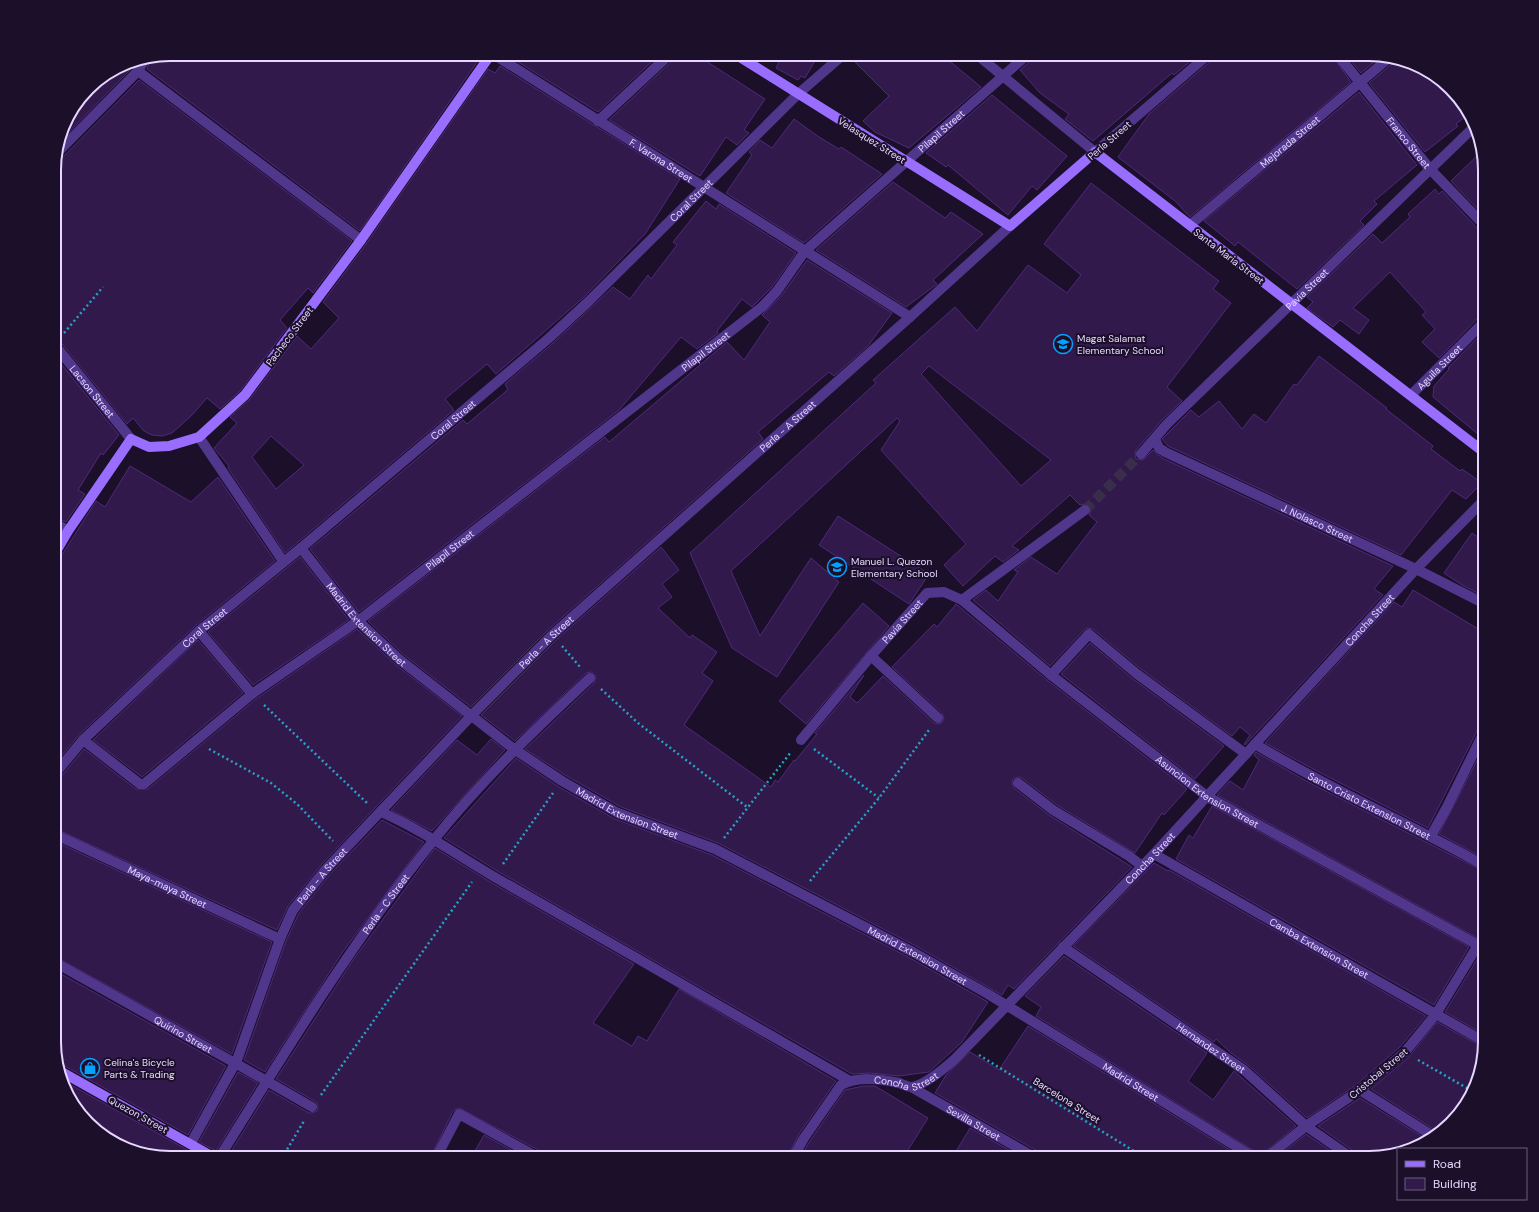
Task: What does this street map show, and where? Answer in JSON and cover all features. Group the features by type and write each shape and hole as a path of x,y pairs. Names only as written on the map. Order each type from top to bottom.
{"street":[{"name":"Pacheco Street","path":"132,439 149,447 169,446 199,437 245,395 361,240 487,61"},
{"name":"F. Varona Street","path":"503,61 910,317"},
{"path":"598,121 662,61"},
{"name":"Velasquez Street","path":"746,61 1010,226"},
{"name":"Coral Street","path":"61,767 83,740 199,631 283,561 301,548 548,339 588,302 798,94 836,61"},
{"name":"Santa Maria Street","path":"985,61 1095,152 1478,448"},
{"name":"Pilapil Street","path":"83,740 142,784 252,694 358,621 762,307 777,291 805,251 906,160 1020,61"},
{"name":"Perla Street","path":"1010,226 1201,61"},
{"name":"Franco Street","path":"1343,61 1430,169 1478,219"},
{"name":"Mejorada Street","path":"1190,225 1384,62"},
{"path":"64,146 138,71 142,65"},
{"path":"138,71 361,240"},
{"name":"Pavia Street","path":"1141,454 1167,424 1471,130"},
{"name":"Perla - A Street","path":"191,1143 235,1063 280,939 293,910 326,870 472,715 552,636 1010,226"},
{"name":"Aguila Street","path":"1411,395 1478,328"},
{"name":"Lacson Street","path":"61,353 132,439"},
{"path":"199,437 283,561"},
{"path":"61,543 132,439"},
{"name":"J. Nolasco Street","path":"1155,439 1158,448 1165,452 1416,569 1478,600"},
{"name":"Concha Street","path":"850,1081 881,1080 911,1087 939,1072 956,1059 1006,1005 1208,797 1416,569 1478,506"},
{"path":"962,600 1085,510"},
{"path":"61,526 68,531"},
{"name":"Madrid Extension Street","path":"301,548 358,621 400,660 514,749 562,781 618,813 715,849 801,892 860,926 912,952 1006,1005"},
{"name":"Pavia Street","path":"802,740 871,656 927,592 944,592 962,600"},
{"name":"Asuncion Extension Street","path":"962,600 1051,675 1208,797 1478,945"},
{"path":"199,631 252,694"},
{"path":"1051,675 1089,634 1137,674 1246,754"},
{"path":"871,656 938,718"},
{"name":"Perla - C Street","path":"223,1151 266,1081 354,947 433,841 514,749 590,678"},
{"name":"Santo Cristo Extension Street","path":"1255,744 1300,772 1431,836 1478,862"},
{"path":"1431,836 1448,807 1478,745"},
{"path":"1018,783 1053,810 1129,856 1142,866"},
{"path":"381,812 397,818 480,870 850,1081"},
{"name":"Maya-maya Street","path":"61,837 280,939"},
{"name":"Camba Extension Street","path":"1154,854 1478,1038"},
{"name":"Cristobal Street","path":"1275,1151 1306,1126 1360,1090 1405,1052 1436,1014 1478,945"},
{"name":"Hernandez Street","path":"1063,947 1244,1070 1306,1126 1342,1151"},
{"name":"Quirino Street","path":"61,966 312,1107"},
{"name":"Madrid Street","path":"1006,1005 1244,1151"},
{"name":"Quezon Street","path":"66,1074 204,1151"},
{"path":"797,1151 834,1093 841,1085 850,1081"},
{"name":"Sevilla Street","path":"911,1087 1024,1151"},
{"path":"1360,1090 1429,1134"},
{"path":"440,1151 459,1114 526,1151"}],"path":[{"path":"61,336 103,287"},
{"path":"552,636 590,678 638,722 747,807"},
{"path":"252,694 370,805 381,812"},
{"path":"801,892 879,798 938,718"},
{"path":"715,849 802,740 879,798"},
{"path":"195,742 271,783 297,804 343,851"},
{"path":"493,877 562,781"},
{"path":"286,1151 312,1107 480,870"},
{"path":"1405,1052 1467,1088"},
{"name":"Barcelona Street","path":"981,1055 1134,1151"}],"building":[{"path":"170,61 477,62 360,231 147,69 149,64"},
{"path":"517,61 653,61 598,112"},
{"path":"672,61 706,61 765,99 744,130 749,133 737,145 726,137 700,176 609,120"},
{"path":"780,61 815,61 805,78 801,76 798,80 776,68"},
{"path":"854,61 949,61 981,87 909,148 875,132 863,121 889,96"},
{"path":"1030,61 1191,61 1174,75 1172,73 1093,141 1065,119 1069,114 1040,93 1020,70"},
{"path":"1211,61 1336,61 1351,82 1190,217 1175,201 1118,157 1149,114"},
{"path":"1351,61 1375,61 1361,73"},
{"path":"1392,64 1404,67 1430,79 1451,98 1465,117 1456,124 1458,126 1425,152 1369,83"},
{"path":"500,66 680,179 645,234 584,297 496,374 487,364 445,399 454,410 285,553 228,468 229,466 214,448 237,423 230,417 250,399 297,336 311,349 339,318 323,302 366,244 488,69 495,73","holes":["271,436 304,465 276,489 252,457"]},
{"path":"132,68 68,133 79,109 88,98 98,88 115,76"},
{"path":"139,80 352,241 313,293 308,288 280,320 287,328 240,391 220,409 207,398 191,416 172,433 162,436 152,435 144,431 133,418 127,424 61,342 62,158"},
{"path":"1359,92 1417,165 1374,201 1377,204 1360,221 1364,225 1297,289 1238,242 1235,246 1204,221"},
{"path":"992,95 1067,156 1037,190 1032,186 1008,215 948,165 946,167 926,153"},
{"path":"794,119 819,137 839,149 841,147 882,174 804,243 726,193 752,155 749,152 760,140 772,148"},
{"path":"1477,156 1478,210 1451,181"},
{"path":"893,182 945,218 951,212 983,234 933,280 937,284 906,307 816,250"},
{"path":"1091,183 1219,281 1213,289 1231,303 1167,387 1182,401 1162,420 1136,450 1136,459 1143,460 1153,450 1162,458 1393,566 1374,589 1383,595 1245,745 1244,744 1250,735 1240,727 1232,736 1141,669 1093,629 1087,628 1084,630 1050,666 973,600 986,590 998,601 1018,572 1014,570 1031,557 1057,574 1097,522 1089,515 1091,510 1090,507 1085,504 1080,505 1070,495 1012,546 1019,550 1003,562 995,556 963,586 944,565 966,544 881,450 900,421 897,418 731,571 760,636 811,558 839,582 777,677 732,648 690,553 876,383 873,380 955,307 977,331 1028,265 1067,293 1081,275 1044,244","holes":["929,366 1051,460 1021,486 921,374"]},
{"path":"1435,189 1439,194 1442,191 1478,229 1478,318 1439,358 1422,342 1435,329 1422,315 1426,312 1390,272 1353,308 1369,320 1359,334 1340,320 1333,327 1307,308 1313,302 1307,297 1373,234 1382,243 1410,217 1408,214"},
{"path":"706,201 716,209 719,204 796,253 772,287 752,307 742,299 717,331 718,333 697,349 681,337 619,410 359,612 310,549 463,420 467,424 504,393 508,389 505,384 552,344 613,287 630,299 648,275 651,279 677,245 673,242"},
{"path":"807,260 892,313 868,346 834,376 829,372 758,432 763,439 548,630 471,707 404,655 368,621 605,437 609,442 727,342 744,360 770,322 762,315 782,295"},
{"path":"1478,337 1478,434 1433,397 1434,386 1449,369 1448,368"},
{"path":"1319,356 1387,408 1386,409 1433,446 1431,449 1460,471 1462,469 1478,480 1478,487 1466,499 1452,490 1401,555 1168,446 1162,439 1191,410 1199,417 1219,401 1242,429 1254,414 1266,423 1294,384 1297,385"},
{"path":"61,364 119,435 103,455 101,453 78,490 85,494 66,522 61,520"},
{"path":"130,466 191,502 218,477 275,561 195,626 79,735 61,757 61,556 96,501 105,507"},
{"path":"838,516 929,574 909,604 819,545"},
{"path":"1472,533 1478,537 1478,593 1444,573"},
{"path":"661,547 679,570 662,584 672,597 658,608 690,638 692,635 717,652 702,673 713,681 684,725 771,787 775,780 778,782 794,760 795,761 817,734 815,733 864,675 850,697 857,703 883,676 934,723 942,723 944,719 942,713 892,667 934,624 937,627 956,604 1047,680 1187,789 1164,815 1162,813 1135,853 1057,805 1022,778 1018,777 1013,779 1012,783 1014,788 1049,815 1132,867 1014,989 1008,985 1002,995 916,946 718,843 621,807 565,775 525,749 594,683 596,677 592,672 586,673 515,741 481,715 556,640"},
{"path":"300,557 349,620 253,685 208,632"},
{"path":"1413,590 1478,629 1478,729 1428,828 1265,743 1394,602 1402,607"},
{"path":"863,603 889,626 806,724 779,701"},
{"path":"357,629 396,665 462,716 321,865 288,906 277,930 61,831 61,777 84,749 136,789 148,789 256,699"},
{"path":"198,640 243,693 142,777 93,740"},
{"path":"1090,643 1133,679 1224,746 1195,779 1061,674"},
{"path":"491,739 505,750 432,831 391,810 457,740 477,755"},
{"path":"1256,752 1308,782 1478,868 1478,938 1217,795 1230,781 1243,790 1259,760 1254,755"},
{"path":"516,758 559,787 615,819 712,855 910,958 988,1002 962,1042 929,1072 899,1076 870,1073 852,1074 499,872 444,838"},
{"path":"1478,759 1478,855 1439,834"},
{"path":"1212,806 1469,947 1434,1005 1176,859 1189,835 1193,838"},
{"path":"382,820 424,842 342,953 265,1072 244,1060 286,941 299,913 331,873"},
{"path":"61,844 272,942 232,1054 61,960"},
{"path":"435,848 492,883 634,964 593,1023 632,1046 638,1036 647,1041 679,989 836,1081 799,1134 790,1151 540,1151 459,1108 453,1111 433,1151 231,1151 269,1090 309,1113 317,1111 318,1107 316,1102 276,1079 353,960"},
{"path":"1154,863 1168,871 1169,870 1426,1016 1400,1047 1356,1085 1307,1118 1248,1065 1231,1053 1216,1039 1214,1042 1073,946"},
{"path":"1064,956 1207,1053 1188,1081 1213,1100 1234,1071 1296,1126 1266,1151 1255,1151 1036,1016 1041,1007 1025,996"},
{"path":"1478,958 1478,1031 1445,1012"},
{"path":"61,974 226,1066 188,1135 64,1065 61,1049"},
{"path":"1437,1022 1478,1045 1476,1063 1470,1084 1455,1108 1434,1130 1371,1089 1409,1057"},
{"path":"1028,1026 1232,1151 1037,1151 935,1093 946,1075 970,1052 999,1070"},
{"path":"238,1072 258,1083 216,1151 199,1142"},
{"path":"70,1084 189,1151 163,1151 149,1149 122,1140 109,1133 88,1114 79,1103"},
{"path":"863,1086 875,1086 928,1118 907,1151 804,1151 845,1090"},
{"path":"1360,1098 1423,1137 1404,1145 1383,1150 1353,1151 1318,1126"},
{"path":"970,1128 1011,1151 956,1151"},
{"path":"1306,1134 1331,1151 1285,1151"},
{"path":"484,1135 513,1151 475,1151"}],"tunnel":[{"path":"1085,510 1141,454"}],"place":[{"name":"Magat Salamat Elementary School","path":"1063,344"},
{"name":"Manuel L. Quezon Elementary School","path":"837,567"},
{"name":"Celina's Bicycle Parts & Trading","path":"90,1068"}]}
